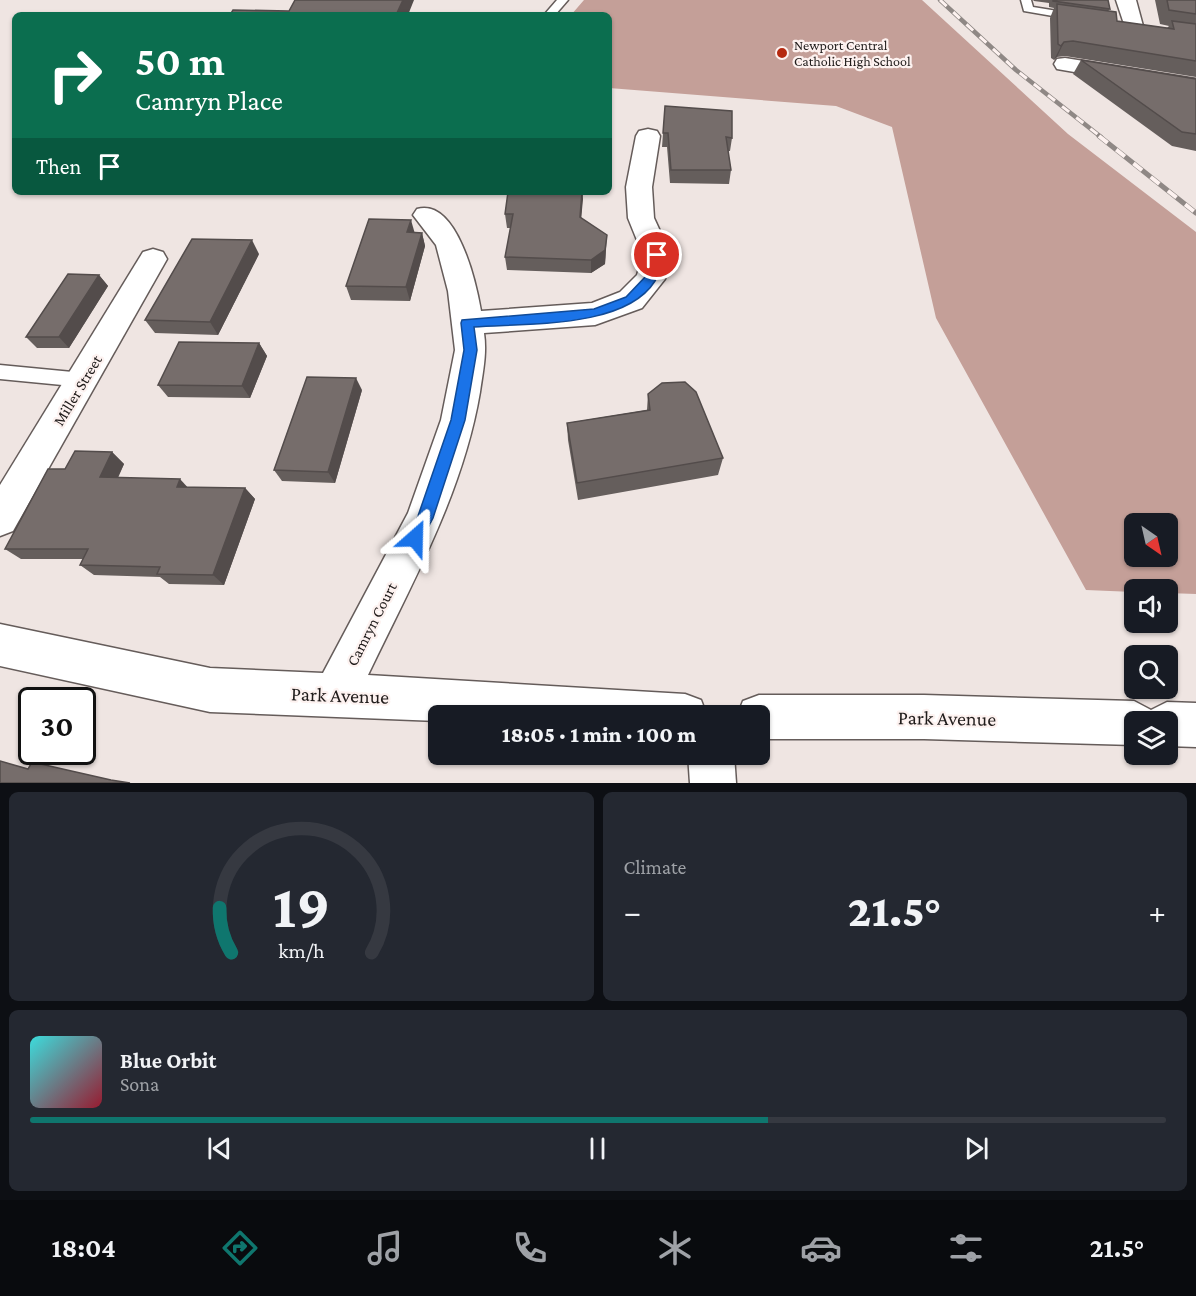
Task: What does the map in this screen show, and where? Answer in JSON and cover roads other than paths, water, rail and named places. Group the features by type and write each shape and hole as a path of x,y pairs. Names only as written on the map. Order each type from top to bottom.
{"street":[{"path":"1126,0 1132,25"},
{"path":"1065,64 1196,86"},
{"path":"467,323 595,314 631,300 650,279 657,255 642,218 639,187 648,136"},
{"name":"Camryn Court","path":"335,695 425,518 458,420 471,350 463,291 449,243 426,215"},
{"name":"Miller Street","path":"0,519 153,259"},
{"name":"Park Avenue","path":"0,645 210,690 526,705"},
{"name":"Park Avenue","path":"770,717 924,717 1124,723"},
{"path":"1178,724 1196,725"},
{"path":"712,765 713,783"}],"lane":[{"path":"552,12 563,0"},
{"path":"1027,5 1086,18"},
{"path":"0,372 83,380"}],"railway":[{"path":"940,0 1016,70 1101,137"},
{"path":"1099,136 1196,213"}],"place":[{"name":"Newport Central Catholic High School","path":"782,53"}]}
